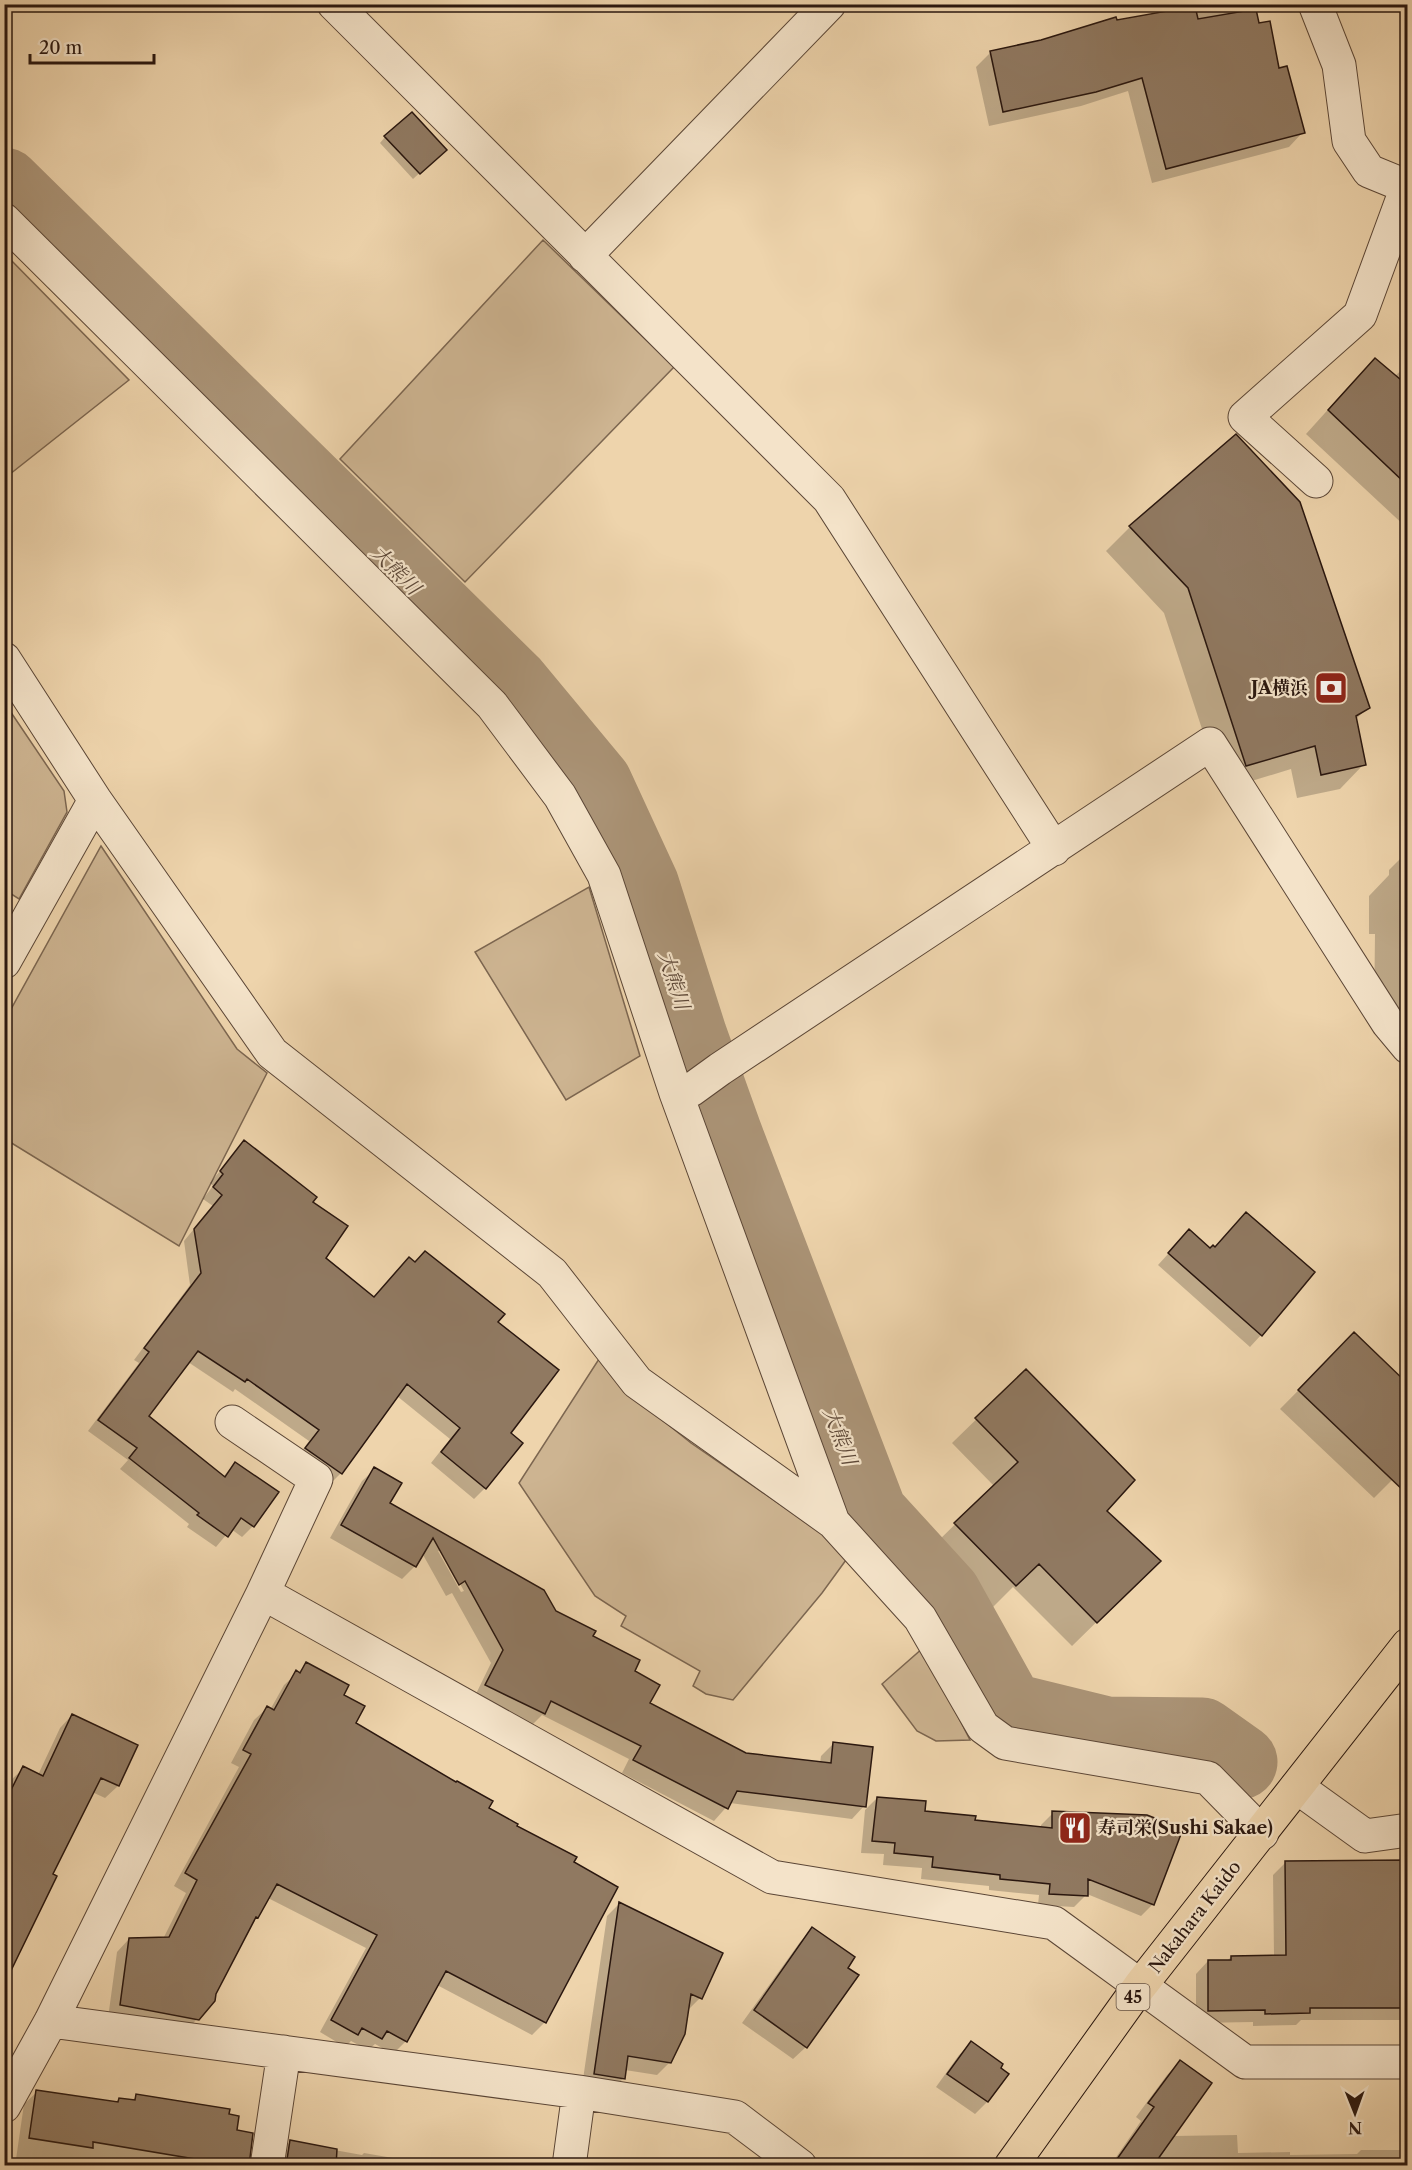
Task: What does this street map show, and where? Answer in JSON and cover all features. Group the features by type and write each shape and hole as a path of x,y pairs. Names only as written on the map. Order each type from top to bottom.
{"main road":[{"name":"Nakahara Kaido","path":"1011,2166 1140,1986 1407,1646"}],"street":[{"path":"334,4 829,499 1054,849"},
{"path":"585,256 829,4"},
{"path":"1315,4 1339,65 1349,141 1369,171 1407,187 1360,315 1245,417 1316,481"},
{"path":"4,220 492,705 560,796 604,875 834,1522"},
{"path":"4,659 95,800 272,1053 552,1273 638,1382 834,1522 920,1618 983,1727 1005,1743 1208,1778 1262,1833"},
{"path":"683,1092 1210,744 1388,1023 1407,1047"},
{"path":"4,962 95,800"},
{"path":"4,2106 51,2021 264,1593 315,1479 232,1422"},
{"path":"264,1593 772,1877 1054,1923 1245,2061 1407,2062"},
{"path":"1297,1787 1365,1836 1407,1830"},
{"path":"51,2021 579,2092 735,2117 800,2166"},
{"path":"267,2166 284,2052"},
{"path":"569,2166 579,2092"}],"shaded area":[{"path":"543,240 674,367 465,582 340,459"},
{"path":"5,254 129,380 5,478"},
{"path":"4,702 64,791 67,812 19,899 5,890"},
{"path":"101,846 237,1049 267,1073 179,1246 5,1139 5,1020"},
{"path":"589,887 640,1056 566,1100 475,952"},
{"path":"599,1359 631,1395 691,1443 823,1534 846,1560 822,1593 733,1700 706,1694 693,1686 700,1671 621,1626 626,1616 595,1596 519,1483"},
{"path":"923,1648 970,1740 936,1741 917,1731 882,1684"}],"building":[{"path":"1195,6 1198,19 1256,9 1259,23 1270,21 1279,68 1287,66 1305,133 1166,169 1142,78 1096,92 1003,112 990,51 1041,40 1116,17 1117,20"},
{"path":"412,112 447,150 420,174 384,136"},
{"path":"1375,358 1407,385 1407,485 1328,410"},
{"path":"1236,434 1300,502 1370,708 1356,716 1366,765 1321,775 1315,746 1246,766 1188,588 1129,526"},
{"path":"244,1140 317,1197 313,1202 348,1226 326,1258 374,1297 409,1257 415,1262 425,1251 505,1314 498,1322 559,1370 511,1433 523,1443 486,1489 441,1452 460,1428 407,1384 342,1474 305,1448 319,1430 247,1379 245,1382 198,1351 149,1416 225,1477 235,1462 279,1492 254,1527 241,1518 228,1537 197,1515 199,1513 129,1458 137,1448 98,1420 149,1352 144,1348 201,1273 194,1229 222,1195 213,1187 223,1174 220,1171"},
{"path":"1246,1212 1315,1272 1262,1336 1168,1253 1189,1229 1210,1248 1213,1245 1215,1247"},
{"path":"1354,1332 1407,1383 1407,1494 1298,1390"},
{"path":"1026,1369 1135,1480 1107,1511 1161,1561 1097,1623 1039,1564 1016,1586 954,1523 1018,1462 975,1418"},
{"path":"374,1467 402,1483 390,1503 544,1590 556,1611 596,1631 593,1636 640,1660 635,1671 660,1685 650,1703 746,1753 831,1763 833,1742 873,1747 866,1807 737,1791 728,1809 633,1760 641,1746 551,1701 545,1714 485,1685 503,1650 465,1581 459,1585 433,1538 416,1567 341,1525"},
{"path":"306,1662 349,1685 344,1695 365,1706 356,1723 493,1801 489,1808 518,1824 517,1826 577,1857 574,1862 618,1887 546,2023 446,1971 407,2042 387,2031 382,2039 362,2028 358,2035 331,2020 377,1935 277,1884 258,1918 256,1917 216,1994 215,2001 199,2020 120,2005 129,1938 169,1937 197,1880 185,1873 251,1754 243,1750 267,1706 274,1710 296,1670 300,1673"},
{"path":"72,1714 138,1745 119,1786 101,1778 53,1874 57,1876 4,1985 4,1804 23,1766 43,1776"},
{"path":"877,1797 926,1801 925,1811 976,1816 975,1820 1052,1828 1052,1811 1147,1815 1183,1829 1154,1905 1088,1879 1088,1896 1049,1894 1050,1884 1000,1879 1000,1875 932,1867 933,1857 894,1853 895,1843 872,1841"},
{"path":"1407,1860 1407,2008 1310,2008 1310,2013 1265,2014 1265,2010 1208,2011 1208,1960 1231,1960 1231,1956 1286,1955 1285,1861"},
{"path":"619,1902 723,1953 702,1999 691,1994 685,2034 671,2063 628,2056 625,2079 594,2074"},
{"path":"812,1927 855,1957 848,1968 859,1975 807,2048 754,2010"},
{"path":"971,2041 1003,2064 1001,2068 1009,2074 988,2102 947,2074"},
{"path":"1180,2060 1212,2083 1153,2166 1112,2166 1154,2107 1148,2103"},
{"path":"36,2090 118,2102 119,2098 135,2100 136,2094 230,2109 229,2114 239,2116 237,2130 253,2133 249,2166 237,2166 93,2142 93,2148 29,2138"},
{"path":"290,2140 337,2149 336,2166 286,2166"}],"waterway":[{"name":"大熊川","path":"4,185 512,684 595,784 642,886 690,1037 724,1132 870,1514 944,1595 1008,1710 1106,1734 1202,1735 1240,1762"}],"place":[{"name":"JA横浜","path":"1331,688"},
{"name":"寿司栄(Sushi Sakae)","path":"1075,1828"}]}
